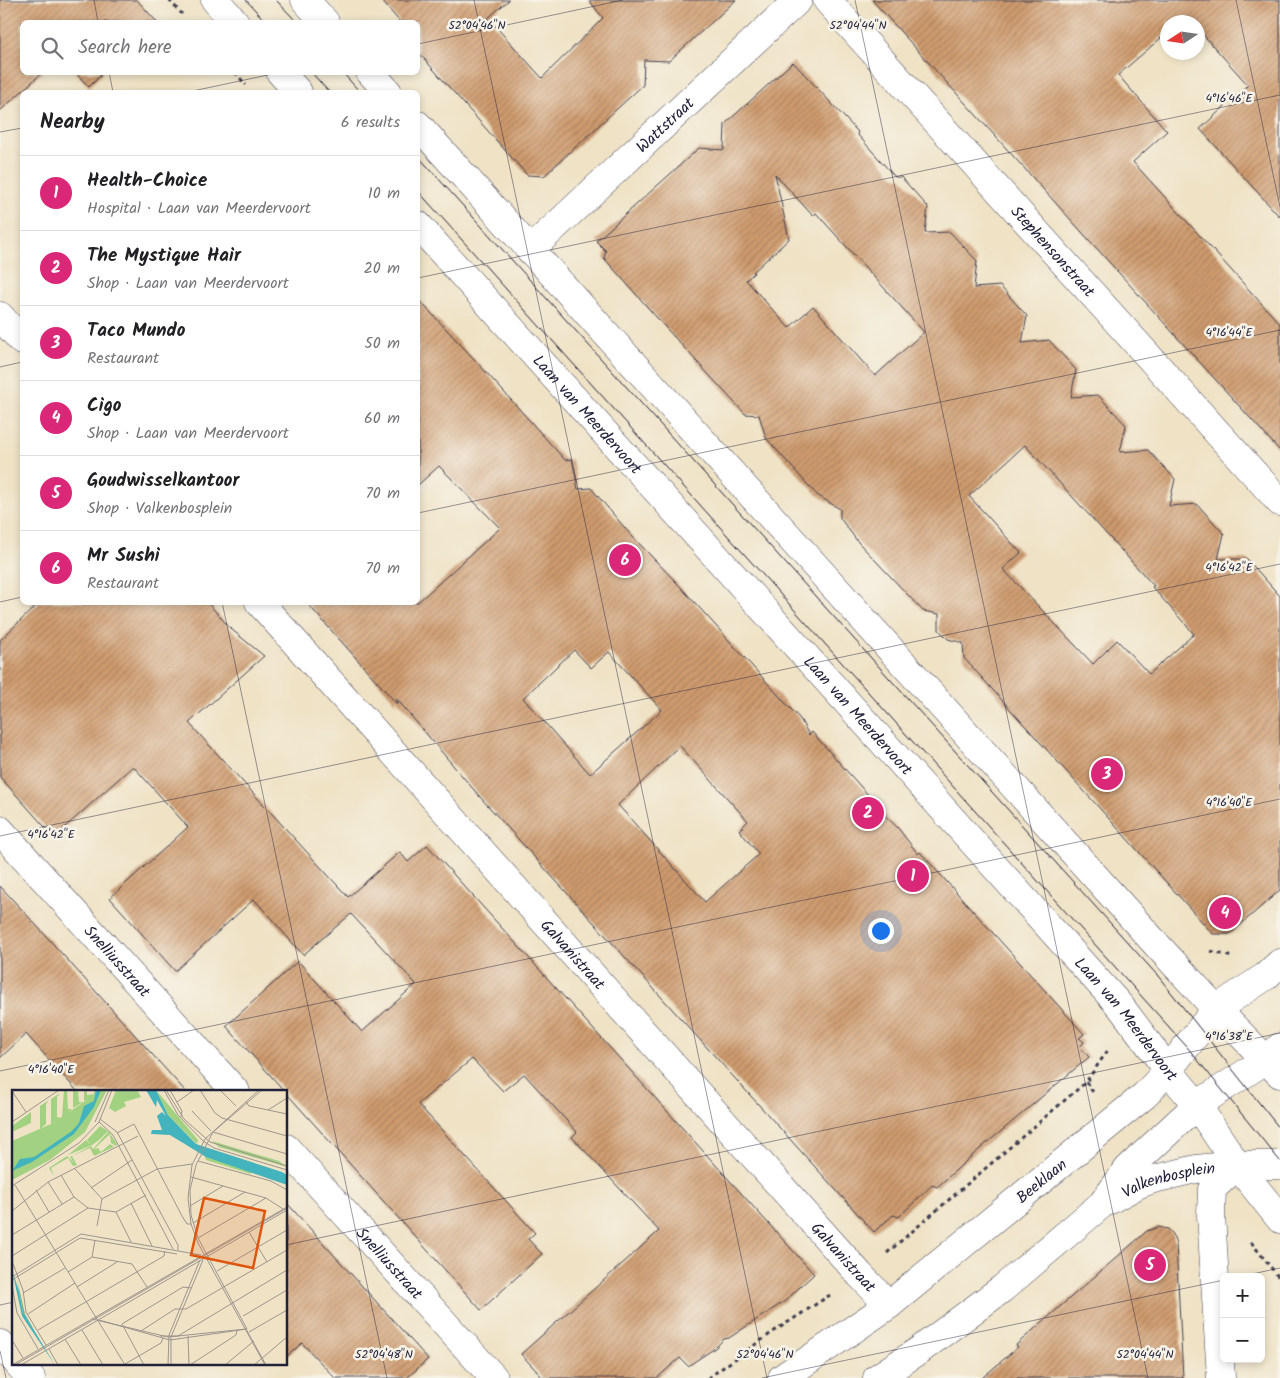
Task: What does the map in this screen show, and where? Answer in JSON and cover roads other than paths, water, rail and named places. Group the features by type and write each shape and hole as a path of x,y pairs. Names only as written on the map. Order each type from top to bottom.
{"street":[{"path":"215,0 233,20"},
{"path":"305,0 323,20"},
{"name":"Wattstraat","path":"530,250 798,0"},
{"name":"Stephensonstraat","path":"827,0 1280,502"},
{"path":"283,75 296,90"},
{"path":"373,75 386,90"},
{"path":"420,127 1216,1009 1276,1060 1197,1106 1128,1169 1102,1204 1004,1288 917,1352 877,1378"},
{"name":"Laan van Meerdervoort","path":"420,227 1121,1007 1197,1106 1237,1165 1280,1219"},
{"path":"0,316 20,339"},
{"name":"Galvanistraat","path":"262,605 860,1276 889,1305"},
{"name":"Snelliusstraat","path":"0,830 234,1090"},
{"name":"Beeklaan","path":"782,1378 889,1305 1145,1094 1168,1070 1216,1009 1266,976 1280,963"},
{"name":"Snelliusstraat","path":"288,1150 494,1378"},
{"name":"Valkenbosplein","path":"1102,1204 1139,1184 1196,1169 1237,1165 1280,1164"},
{"name":"Valkenbosplein","path":"1221,1378 1211,1215 1212,1189 1237,1165"},
{"path":"0,1344 12,1357"},
{"path":"20,1366 31,1378"}],"tram line":[{"path":"246,0 264,20"},
{"path":"276,0 295,20"},
{"path":"314,75 327,90"},
{"path":"345,75 358,90"},
{"path":"420,158 1158,976 1280,1129"},
{"path":"420,193 1187,1047 1280,1161"}],"place":[{"name":"Mr Sushi","path":"625,560"},
{"name":"Taco Mundo","path":"1107,774"},
{"name":"The Mystique Hair","path":"868,813"},
{"name":"Health-Choice","path":"913,876"},
{"name":"Cigo","path":"1225,913"},
{"name":"Goudwisselkantoor","path":"1150,1265"}]}
